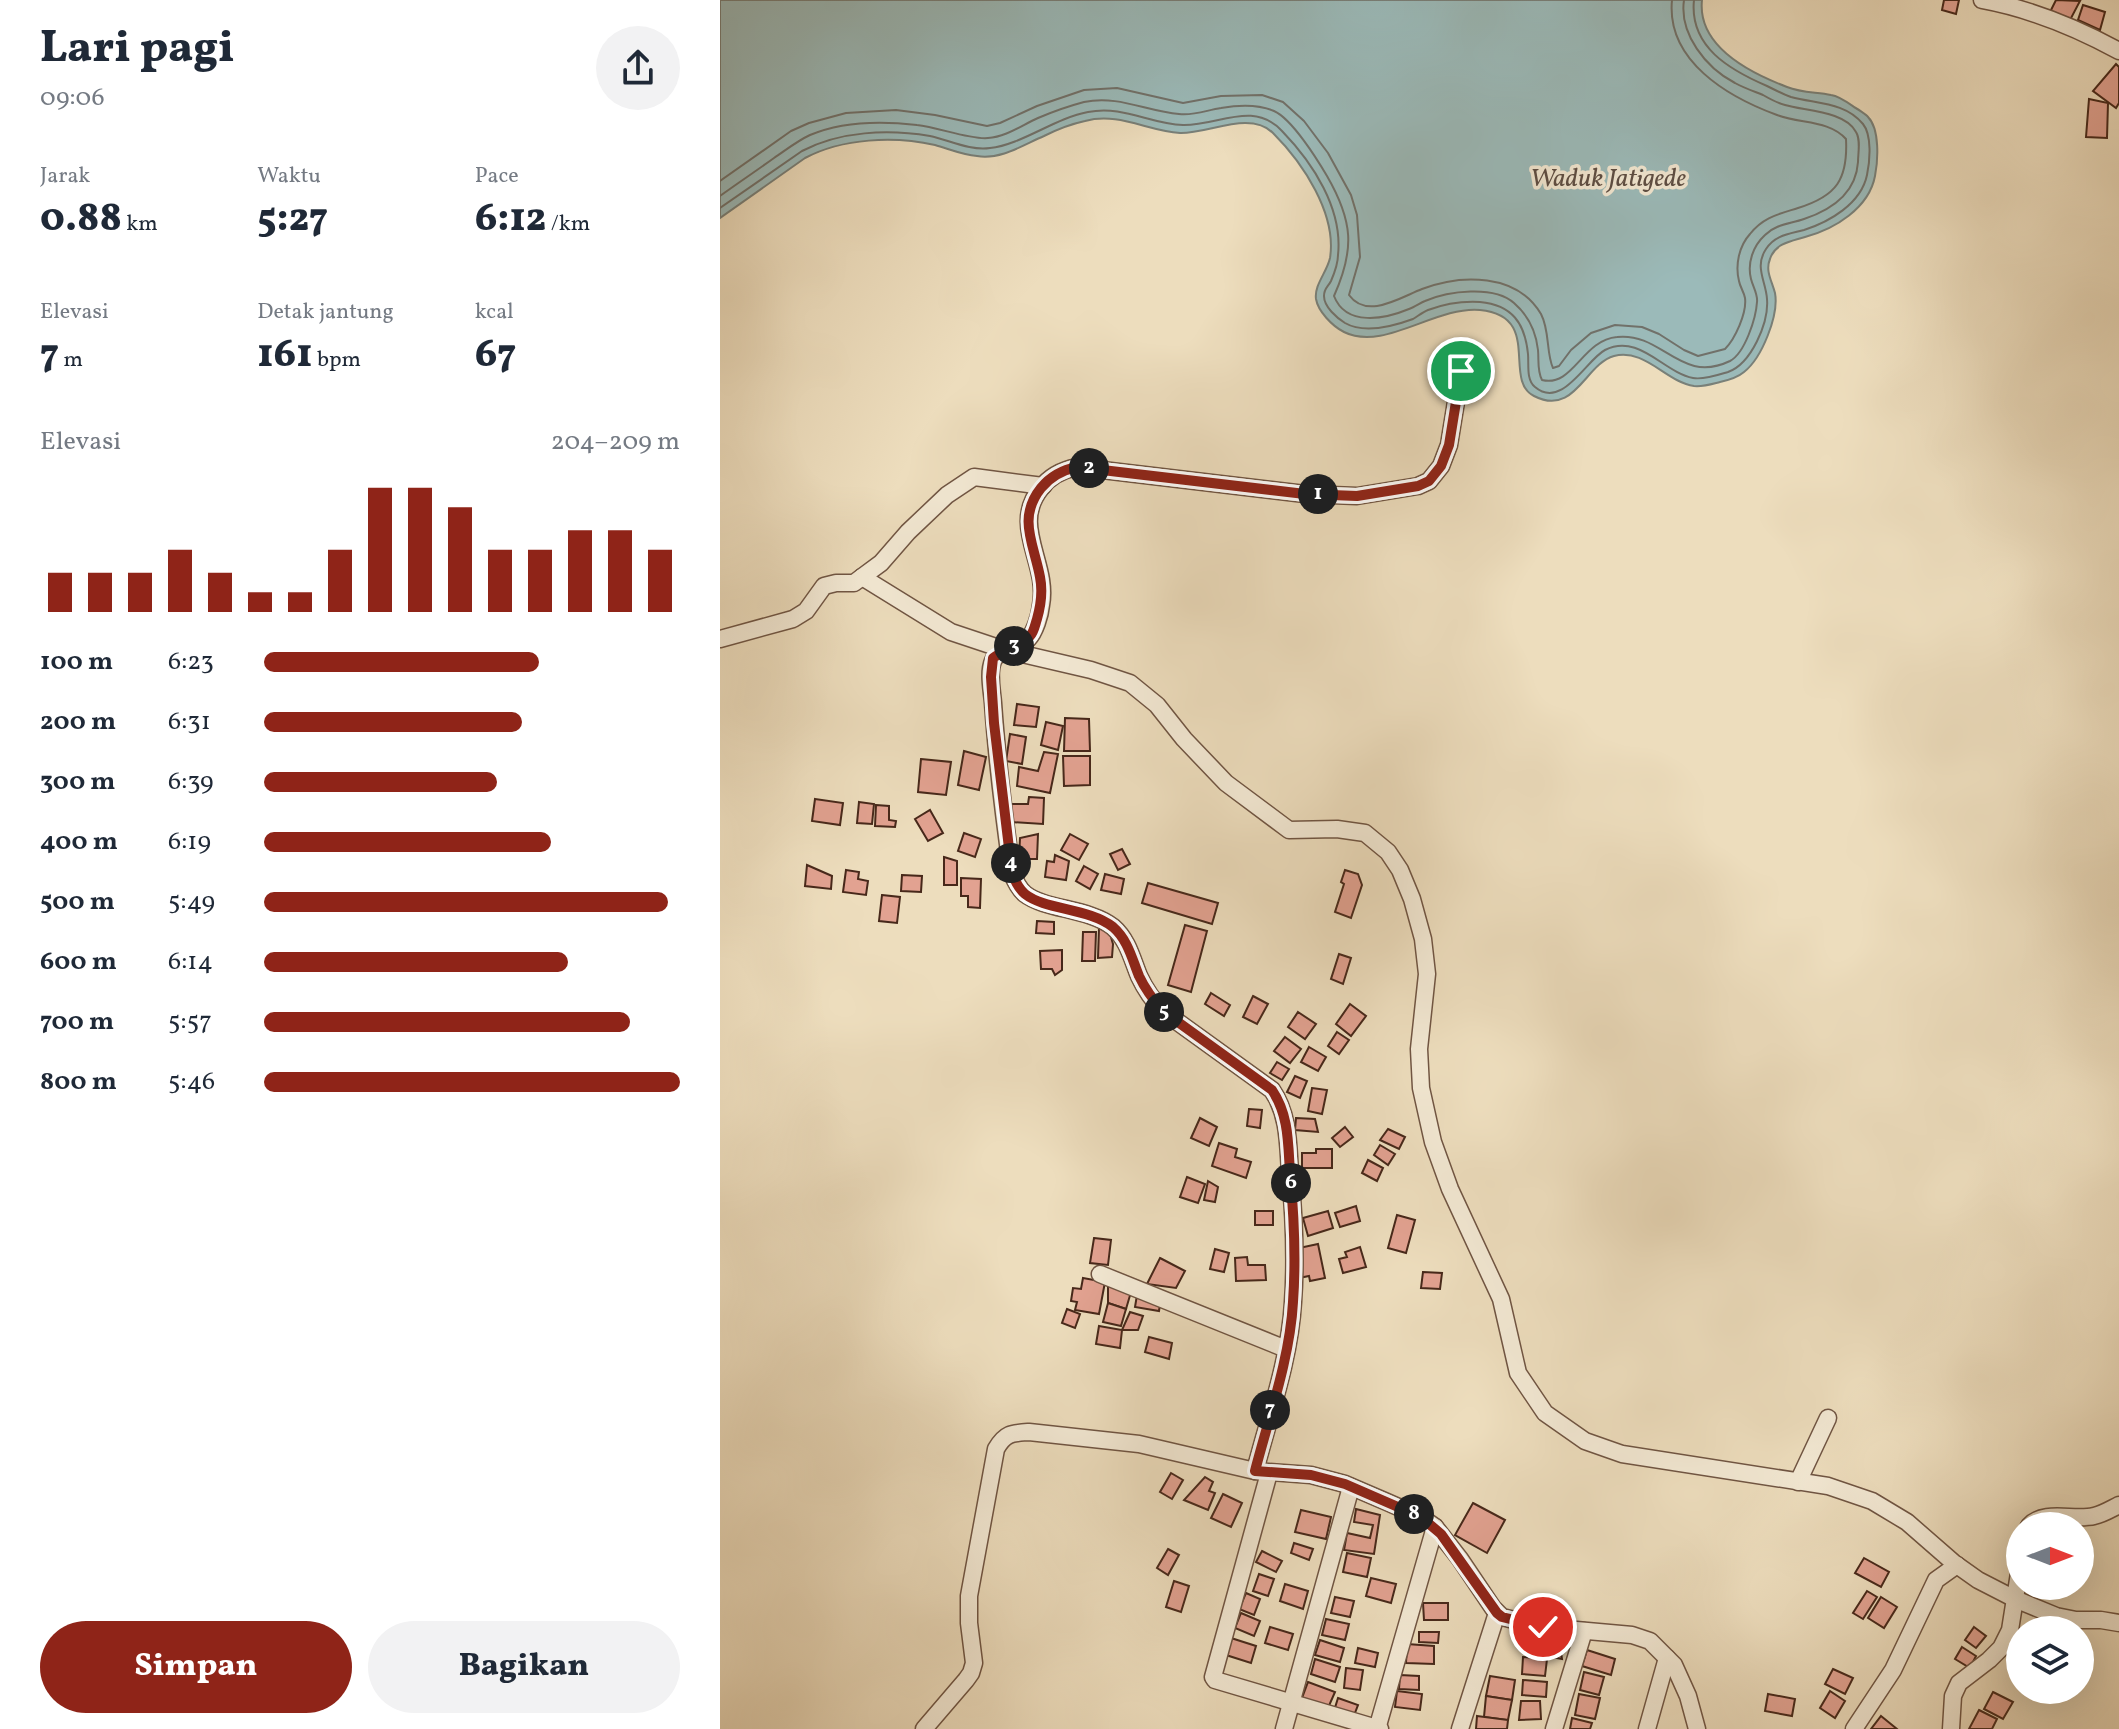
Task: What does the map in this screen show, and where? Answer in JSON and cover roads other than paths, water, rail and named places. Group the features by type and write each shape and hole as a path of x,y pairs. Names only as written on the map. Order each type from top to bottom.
{"street":[{"path":"1982,0 2048,8 2119,51"},
{"path":"1435,1527 1378,1729 1215,1680 1213,1677 1262,1472 1293,1303 1293,1208 1286,1122 1282,1105 1272,1090 1152,1000 1128,947 1114,928 1076,911 1035,900 1017,885 1008,847 991,677 993,658 1030,637 1041,605 1040,577 1028,521 1029,509 1051,477 1077,467 1357,496 1418,486 1429,481 1441,466 1449,445 1461,371"},
{"path":"720,639 793,619 806,611 824,586 854,583 881,563 947,495 974,477 1043,486"},
{"path":"862,577 951,632 1005,650 1091,670 1130,683 1157,705 1226,783 1289,830 1337,829 1365,833 1388,852 1400,870 1412,899 1423,939 1427,974 1419,1062 1421,1088 1433,1142 1450,1189 1501,1299 1518,1373 1545,1413 1585,1441 1622,1454 1828,1486 1872,1501 1907,1522 1978,1580 2006,1594"},
{"path":"1100,1274 1286,1349"},
{"path":"1798,1482 1828,1418"},
{"path":"924,1729 971,1673 974,1663 969,1596 996,1449 1001,1439 1015,1433 1029,1432 1139,1444 1262,1472 1311,1475 1351,1487 1421,1517 1435,1527 1502,1617 1543,1627 1632,1635 1650,1641 1674,1665 1688,1696 1697,1729"},
{"path":"1284,1729 1351,1487"},
{"path":"2094,1517 2119,1505"},
{"path":"1854,1729 1893,1670 1936,1580 1957,1565"},
{"path":"1951,1729 1955,1690 1966,1676 2001,1648 2010,1630 2015,1600"},
{"path":"2017,1600 2056,1616 2119,1623"},
{"path":"1460,1729 1497,1613"},
{"path":"1554,1729 1584,1631"},
{"path":"1647,1729 1667,1658"}],"water":[{"name":"Waduk Jatigede","path":"720,0 1702,0 1708,31 1729,56 1743,66 1793,89 1837,97 1867,116 1875,129 1876,170 1866,198 1849,216 1828,229 1784,244 1772,254 1768,268 1776,302 1772,324 1757,357 1741,374 1704,386 1694,386 1636,357 1614,356 1604,361 1570,395 1548,401 1534,396 1525,388 1516,336 1511,324 1499,315 1480,310 1463,311 1393,333 1359,337 1344,332 1330,322 1316,299 1330,258 1331,241 1323,207 1296,159 1273,133 1253,123 1180,133 1121,120 1097,119 1069,125 1012,151 986,157 903,140 852,143 805,158 720,218"}]}
